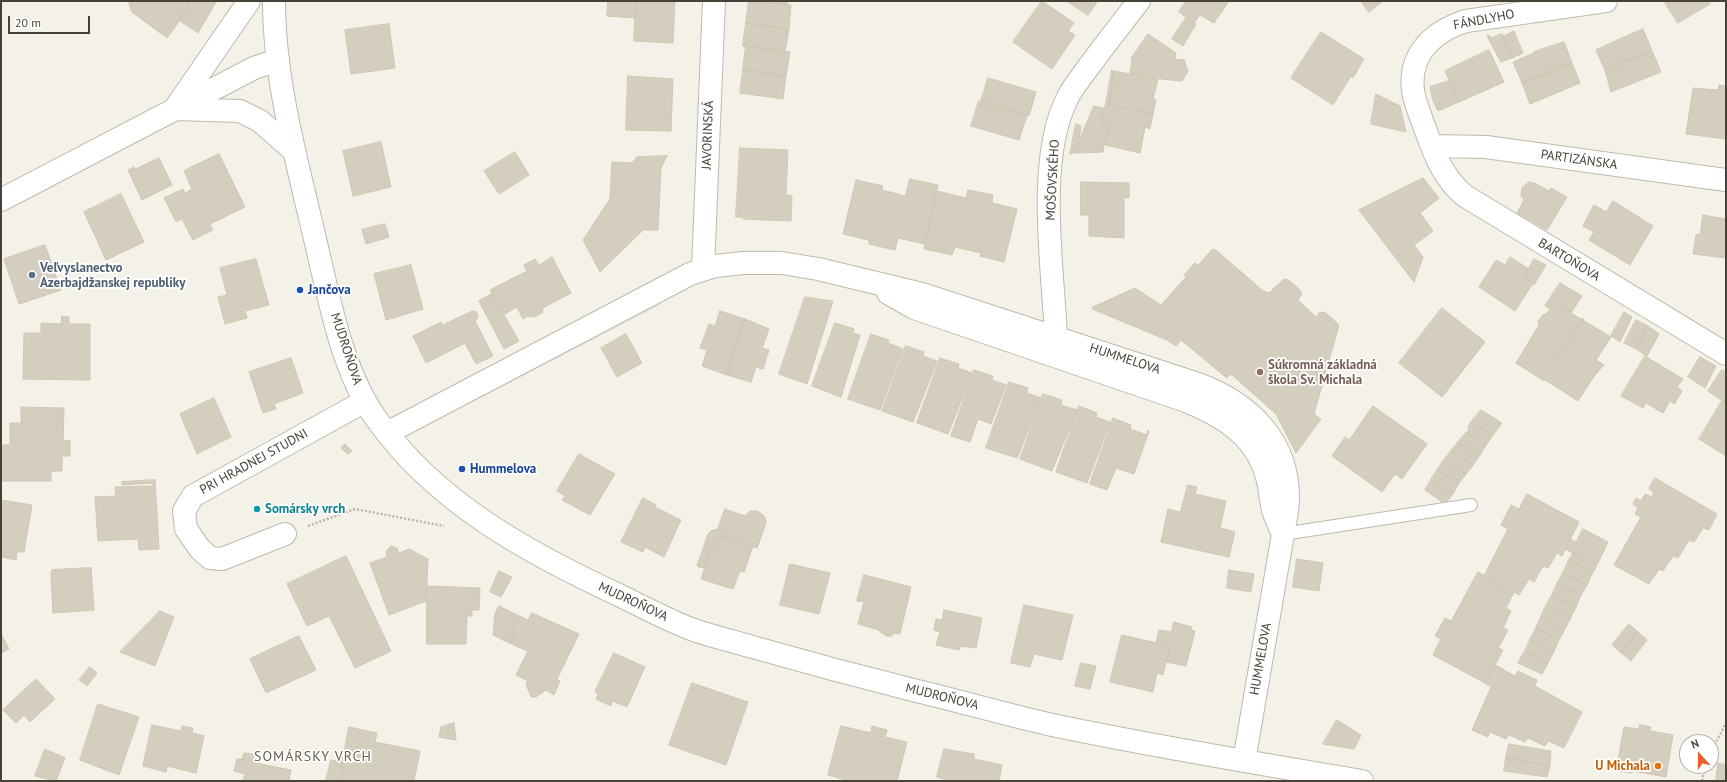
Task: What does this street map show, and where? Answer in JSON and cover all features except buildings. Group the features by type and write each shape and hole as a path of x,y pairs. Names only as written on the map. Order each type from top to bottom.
{"street":[{"path":"174,109 249,1"},
{"name":"MUDROŇOVA","path":"274,1 275,36 278,60 294,151 326,284 353,378 365,400 387,433 427,477 490,527 578,577 691,628 812,664 1055,725 1244,761 1307,776 1362,781"},
{"name":"JAVORINSKÁ","path":"703,269 714,1"},
{"name":"MOŠOVSKÉHO","path":"1056,337 1050,207 1051,161 1055,134 1062,110 1072,90 1138,1"},
{"name":"FÁNDLYHO","path":"1432,146 1414,96 1414,79 1418,60 1422,51 1436,35 1452,25 1466,21 1606,1"},
{"path":"1,200 254,68 278,60"},
{"path":"174,109 240,111 264,124 294,151"},
{"name":"PARTIZÁNSKA","path":"1432,146 1486,147 1726,180"},
{"name":"BARTOŇOVA","path":"1432,146 1440,165 1448,178 1465,196 1726,354"},
{"name":"HUMMELOVA","path":"387,433 673,282 703,269 743,263 782,264 818,269 922,294 1201,385 1235,402 1251,414 1271,438 1282,461 1288,498 1244,761"},
{"name":"HUMMELOVA","path":"867,282 914,308 1186,401 1216,414 1239,432 1251,444 1259,456 1267,475 1273,510 1283,534"},
{"name":"PRI HRADNEJ STUDNI","path":"284,534 222,559 210,558 200,549 186,529 184,511 194,496 365,400"}],"lane":[{"path":"1283,534 1470,505"}],"path":[{"path":"284,534 355,509 444,526"},
{"path":"1719,737 1726,723"}],"shaded area":[{"path":"656,298 660,305 443,417 439,409"}],"place":[{"name":"Veľvyslanectvo Azerbajdžanskej republiky","path":"32,275"},
{"name":"Jančova","path":"300,290"},
{"name":"Súkromná základná škola Sv. Michala","path":"1260,372"},
{"name":"Hummelova","path":"462,469"},
{"name":"Somársky vrch","path":"257,509"},
{"name":"U Michala","path":"1658,766"}],"district":[{"name":"SOMÁRSKY VRCH","path":"313,757"}]}
